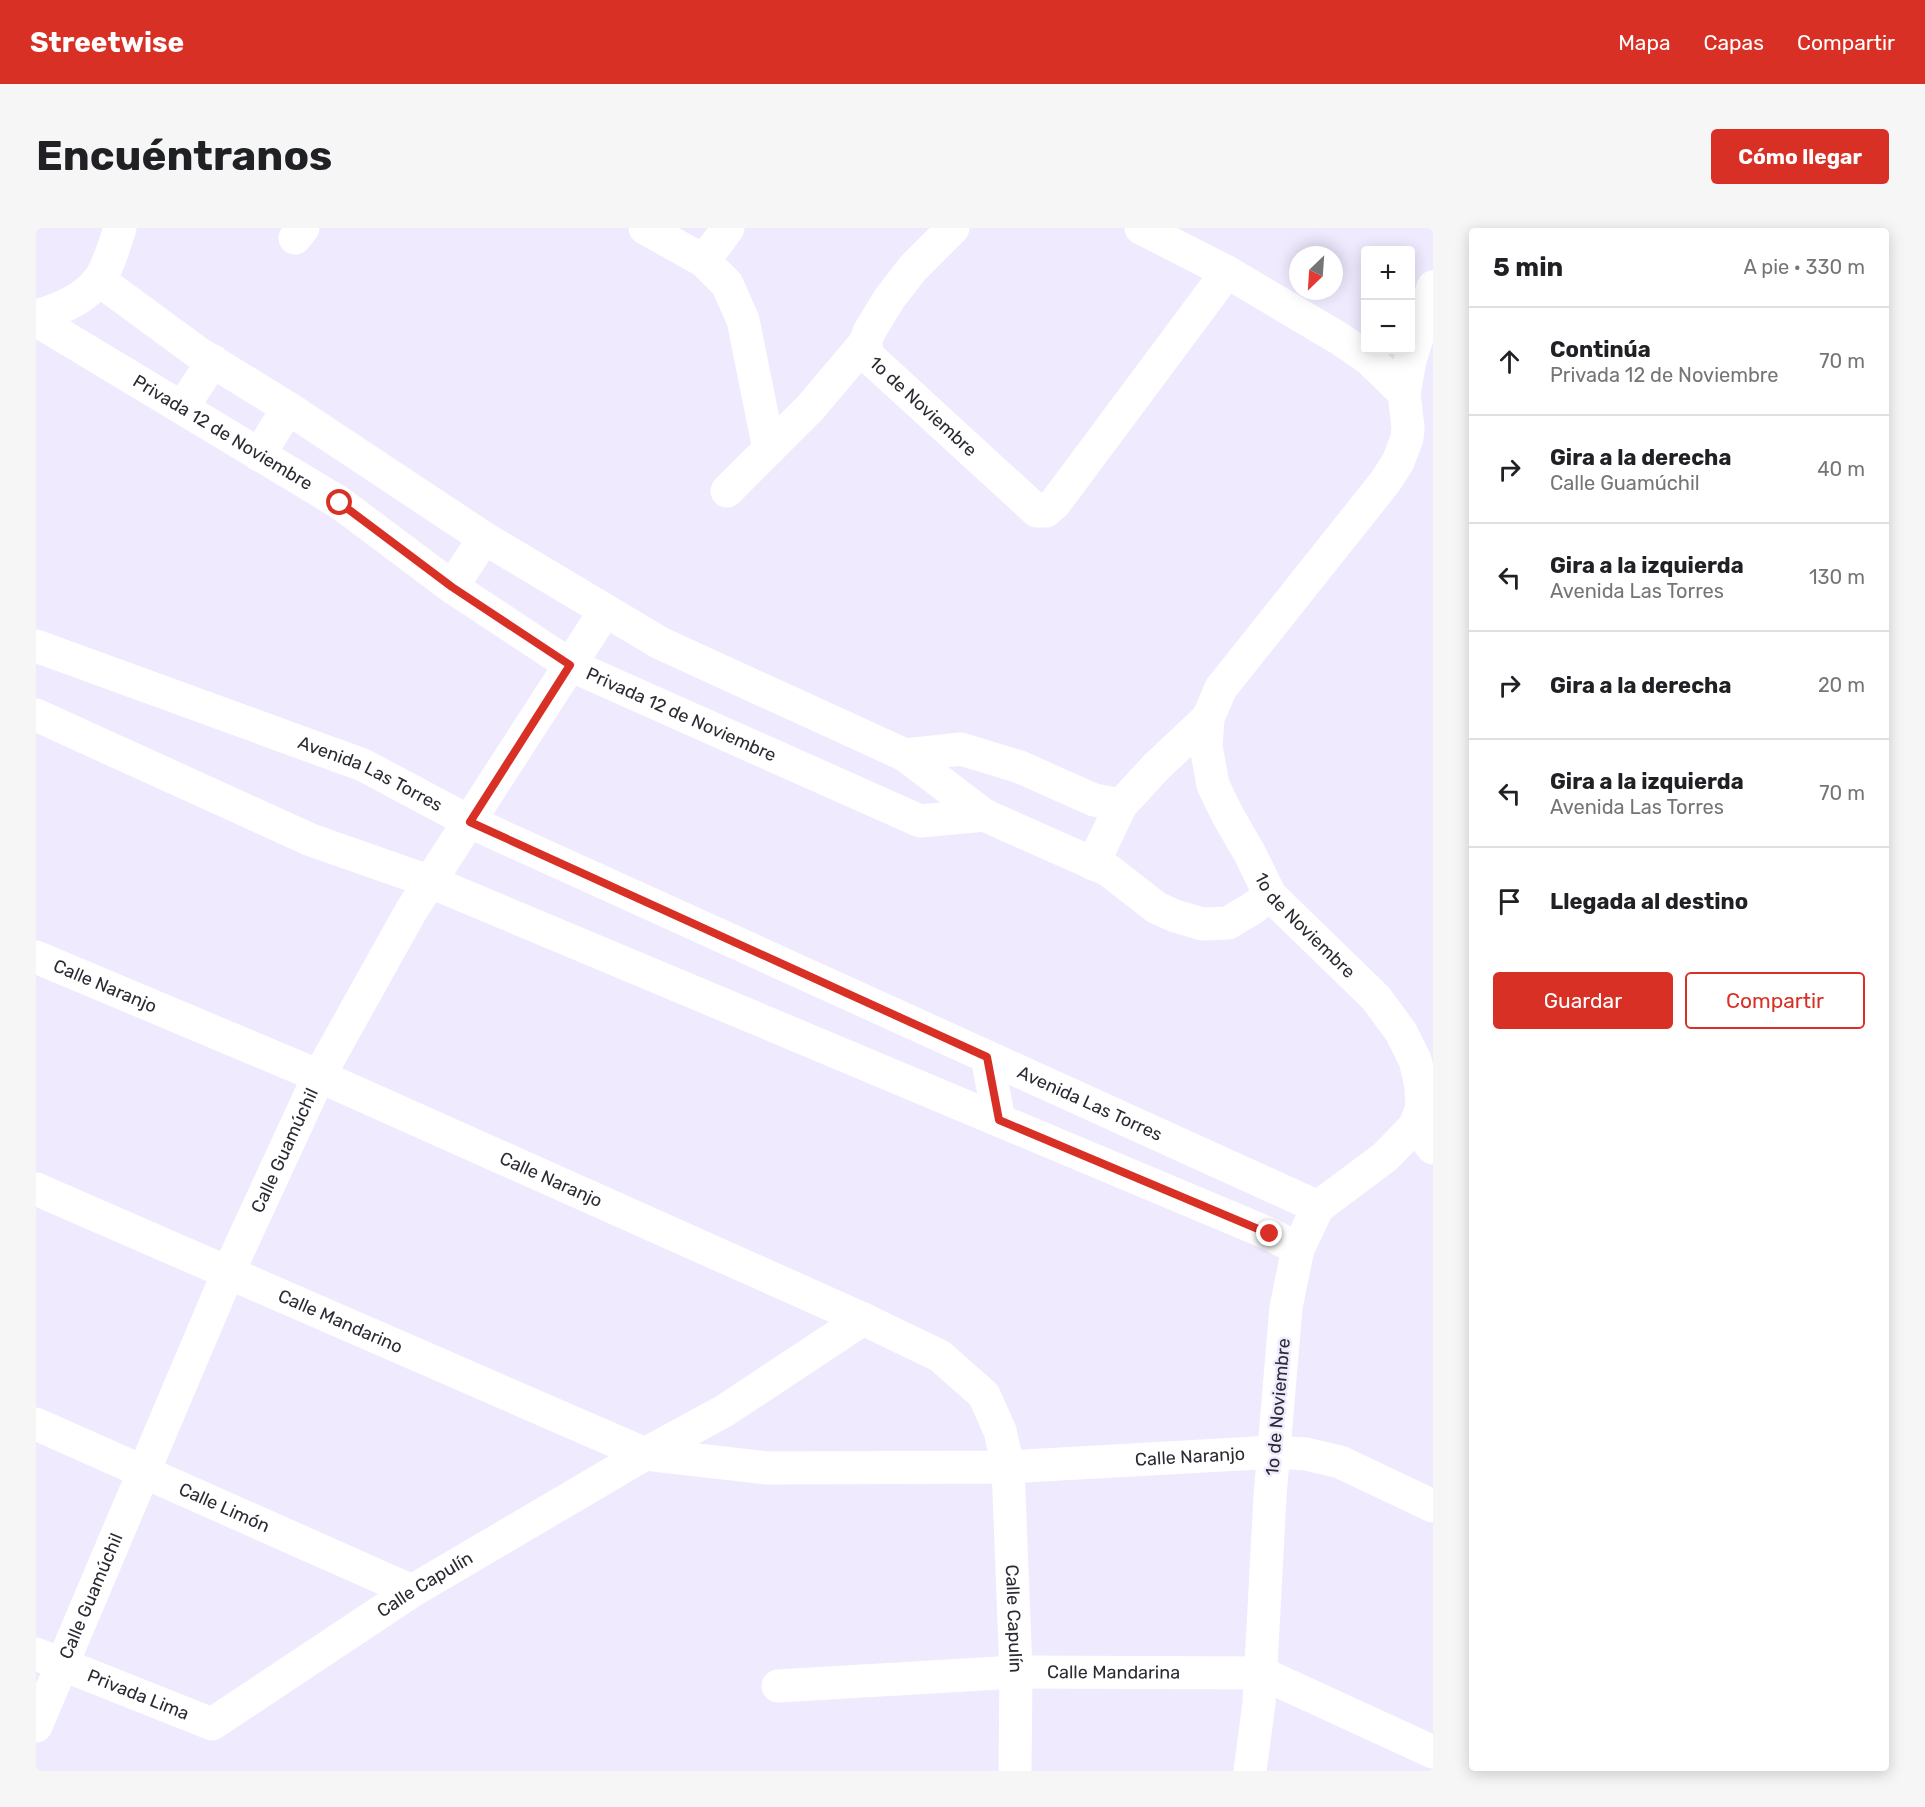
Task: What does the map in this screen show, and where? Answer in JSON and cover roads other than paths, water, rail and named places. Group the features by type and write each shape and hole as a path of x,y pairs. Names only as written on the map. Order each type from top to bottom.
{"street":[{"path":"36,318 58,310 81,296 99,280 120,228"},
{"path":"645,228 704,261 727,284 743,320 769,449"},
{"path":"704,261 728,228"},
{"name":"1o de Noviembre","path":"953,228 913,268 869,332 865,343 869,357 1037,511 1046,511 1055,503 1227,272"},
{"path":"1141,228 1353,332 1370,359 1404,393"},
{"path":"1415,287 1433,274"},
{"path":"99,280 213,361 484,538 604,611 660,643 905,755 984,815"},
{"name":"1o de Noviembre","path":"1250,1771 1259,1703 1274,1452 1286,1306 1298,1249 1318,1207 1385,1157 1424,1137 1421,1086 1414,1060 1401,1032 1376,998 1270,895 1213,785 1206,746 1208,718 1221,688 1385,482 1398,462 1408,428 1404,393 1410,360 1433,287"},
{"name":"Privada 12 de Noviembre","path":"36,318 340,503 452,587 570,665 920,821 984,815 1108,870 1158,908 1174,916 1202,924 1228,923 1270,895"},
{"path":"727,491 810,408 865,343"},
{"path":"182,408 213,361"},
{"path":"259,455 288,408"},
{"path":"452,587 484,538"},
{"name":"Calle Guamúchil","path":"36,1726 49,1659 144,1472 228,1273 319,1077 382,961 604,611"},
{"name":"Avenida Las Torres","path":"36,646 363,765 470,822 1318,1207"},
{"path":"36,715 311,840 431,882 1270,1234 1298,1249"},
{"path":"1092,864 1120,805 1208,718"},
{"path":"905,755 962,749 1020,767 1094,800 1120,805"},
{"name":"Calle Naranjo","path":"36,957 319,1077 863,1319 940,1356 984,1395 1000,1431 1008,1467"},
{"path":"987,1057 999,1120"},
{"name":"Calle Mandarino","path":"36,1189 654,1456"},
{"name":"Calle Capulín","path":"212,1724 412,1591 654,1456 863,1319"},
{"name":"Calle Limón","path":"36,1424 412,1591"},
{"name":"Calle Naranjo","path":"654,1456 767,1468 1008,1467 1274,1452 1306,1454 1340,1462 1433,1506"},
{"name":"Calle Capulín","path":"1008,1467 1016,1672 1015,1771"},
{"name":"Privada Lima","path":"49,1659 212,1724"},
{"name":"Calle Mandarina","path":"778,1686 1016,1672 1261,1673 1433,1752"}]}
